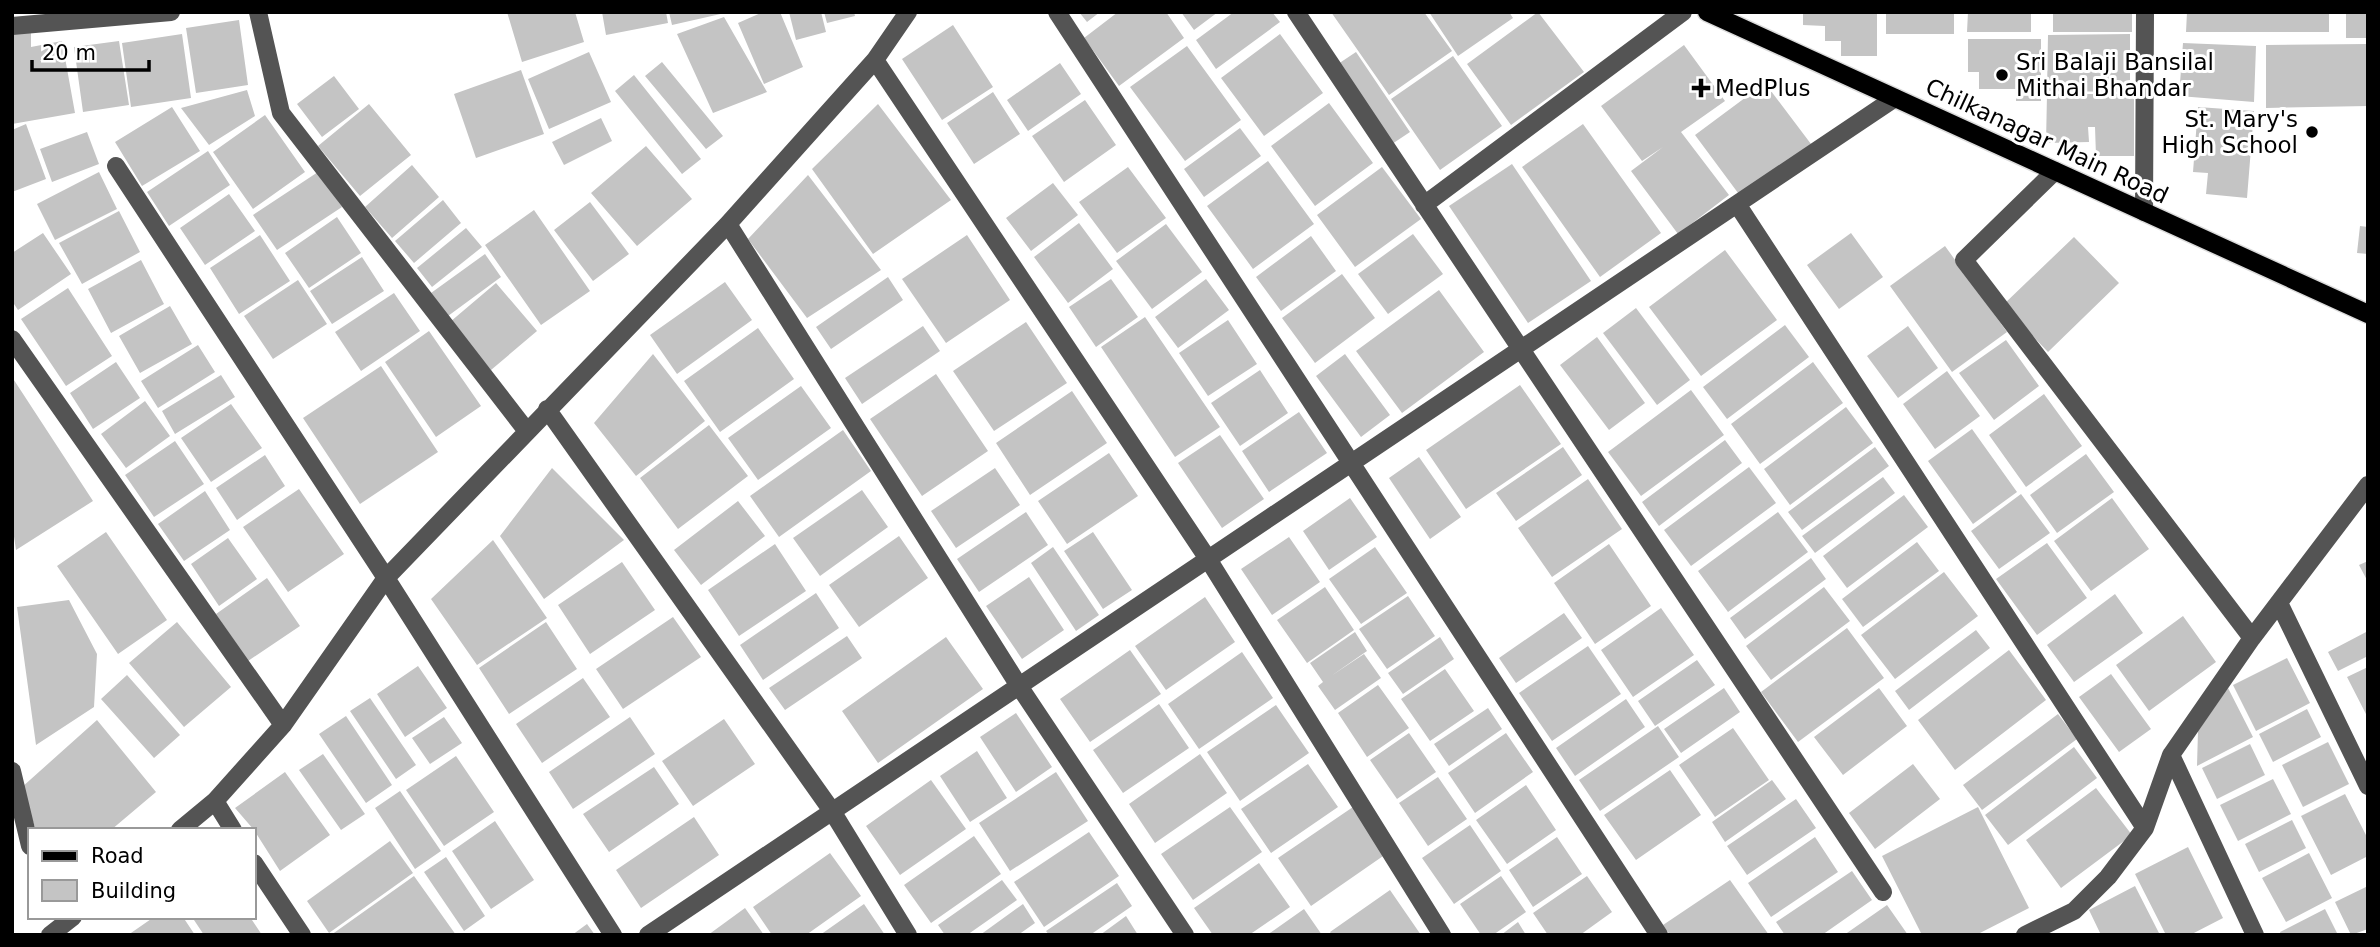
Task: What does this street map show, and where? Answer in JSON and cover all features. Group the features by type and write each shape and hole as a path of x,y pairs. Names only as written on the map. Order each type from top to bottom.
{"main road":[{"name":"Chilkanagar Main Road","path":"1707,12 2368,314"}],"street":[{"path":"12,26 171,12"},
{"path":"258,12 281,113 526,430"},
{"path":"182,828 215,802 283,725 386,578 727,224 875,60 908,12"},
{"path":"1057,12 1659,935"},
{"path":"1296,12 1883,892"},
{"path":"1424,205 1683,12"},
{"path":"2144,212 2145,12"},
{"path":"875,60 1208,559 1442,935"},
{"path":"648,935 1895,98"},
{"path":"116,166 386,578 614,935"},
{"path":"2054,171 1964,260 2252,638"},
{"path":"1737,204 2145,828"},
{"path":"727,224 1019,686 1185,935"},
{"path":"12,340 283,725"},
{"path":"547,409 832,811 908,935"},
{"path":"2025,935 2074,911 2108,877 2145,828 2171,755 2252,638 2280,605 2368,485"},
{"path":"2280,605 2368,786"},
{"path":"2171,755 2255,935"},
{"path":"12,771 28,838"},
{"path":"215,802 232,828"},
{"path":"256,866 302,935"},
{"path":"51,930 70,919"}],"building":[{"path":"507,12 575,12 584,42 522,62"},
{"path":"602,12 666,12 668,23 606,35"},
{"path":"669,12 725,12 725,13 672,25"},
{"path":"763,12 780,12 803,67 764,84 738,23"},
{"path":"789,12 821,12 826,32 796,40"},
{"path":"824,12 854,12 855,16 827,23"},
{"path":"1079,12 1100,12 1087,22"},
{"path":"1118,12 1166,12 1184,38 1119,86 1084,38"},
{"path":"1181,12 1218,12 1194,30"},
{"path":"1234,12 1272,12 1280,22 1216,69 1196,40"},
{"path":"1331,12 1424,12 1452,51 1389,95"},
{"path":"1429,12 1509,12 1513,18 1458,56"},
{"path":"1538,12 1584,72 1511,125 1467,64"},
{"path":"1803,12 1877,12 1877,56 1841,56 1841,41 1825,41 1825,26 1803,25"},
{"path":"1886,12 1954,12 1954,34 1886,34"},
{"path":"1968,12 2031,12 2031,32 1967,32"},
{"path":"2053,12 2132,12 2132,32 2053,32"},
{"path":"2187,12 2329,12 2329,32 2186,32"},
{"path":"2346,12 2368,12 2368,38 2346,38"},
{"path":"724,17 767,92 713,113 677,34"},
{"path":"239,20 248,85 196,93 186,28"},
{"path":"953,25 993,87 942,120 902,59"},
{"path":"31,26 31,47 62,41 75,113 12,124 12,28"},
{"path":"182,34 191,98 131,107 122,43"},
{"path":"1280,34 1323,93 1264,136 1221,78"},
{"path":"2130,34 2130,92 2047,91 2048,35"},
{"path":"1968,39 2041,39 2041,101 2016,101 2016,89 1979,89 1979,72 1968,72"},
{"path":"119,41 129,105 83,112 74,47"},
{"path":"2183,43 2256,46 2254,102 2179,96"},
{"path":"2368,44 2368,106 2266,108 2266,45"},
{"path":"1684,45 1725,101 1681,132 1729,195 1678,234 1631,171 1663,147 1642,161 1601,106"},
{"path":"1187,46 1241,120 1185,161 1130,87"},
{"path":"589,52 611,102 549,129 528,79"},
{"path":"1356,52 1410,132 1392,144 1338,64"},
{"path":"1453,56 1502,126 1440,170 1391,99"},
{"path":"662,62 723,136 706,149 645,76"},
{"path":"1060,63 1081,94 1028,131 1007,100"},
{"path":"521,70 544,134 476,158 454,94"},
{"path":"634,75 701,159 682,174 615,91"},
{"path":"334,76 359,109 322,137 297,104"},
{"path":"1765,83 1811,144 1741,197 1695,135"},
{"path":"247,90 255,116 209,145 181,108"},
{"path":"993,92 1020,134 974,164 947,123"},
{"path":"2047,94 2134,94 2134,156 2096,156 2095,127 2088,127 2089,142 2046,143"},
{"path":"1085,100 1116,145 1064,182 1032,136"},
{"path":"1329,103 1373,163 1315,206 1271,146"},
{"path":"369,104 411,155 360,196 318,146"},
{"path":"878,104 951,200 873,254 812,169"},
{"path":"172,107 200,151 142,186 115,142"},
{"path":"2198,107 2254,111 2247,198 2206,194 2208,173 2193,172"},
{"path":"265,115 305,172 253,209 213,152"},
{"path":"601,118 612,141 564,165 552,142"},
{"path":"26,124 46,179 12,192 12,130"},
{"path":"1583,124 1661,233 1600,277 1522,167"},
{"path":"1240,128 1261,156 1204,197 1184,169"},
{"path":"87,132 99,164 52,182 40,149"},
{"path":"646,146 692,199 637,246 591,193"},
{"path":"208,151 230,185 169,226 147,192"},
{"path":"1268,161 1314,224 1253,269 1207,206"},
{"path":"1512,164 1591,281 1528,323 1449,206"},
{"path":"412,165 439,197 392,238 365,207"},
{"path":"1128,167 1166,218 1117,253 1079,202"},
{"path":"1382,167 1421,219 1355,267 1317,215"},
{"path":"99,172 117,209 55,240 37,204"},
{"path":"318,172 342,207 277,250 253,215"},
{"path":"808,175 881,270 807,318 748,239"},
{"path":"1053,183 1078,215 1031,251 1006,218"},
{"path":"229,194 255,231 205,265 180,228"},
{"path":"443,200 461,223 414,263 395,241"},
{"path":"590,202 629,254 593,281 554,230"},
{"path":"534,210 590,291 541,325 485,245"},
{"path":"119,211 140,252 82,284 59,243"},
{"path":"337,217 361,253 309,288 285,253"},
{"path":"1079,223 1113,269 1068,303 1034,257"},
{"path":"1166,224 1202,272 1152,309 1116,261"},
{"path":"2360,226 2368,227 2368,254 2357,253"},
{"path":"466,228 482,247 432,287 417,268"},
{"path":"43,233 71,274 18,310 12,301 12,253"},
{"path":"1851,233 1883,277 1839,309 1807,265"},
{"path":"1413,234 1443,274 1388,314 1358,274"},
{"path":"260,235 290,281 239,314 210,268"},
{"path":"967,235 1010,300 946,343 902,279"},
{"path":"1311,236 1336,271 1281,311 1256,277"},
{"path":"2074,237 2119,283 2048,352 2003,305"},
{"path":"1945,246 2007,332 1952,372 1890,286"},
{"path":"1725,250 1777,320 1701,376 1649,307"},
{"path":"485,254 501,277 448,316 431,293"},
{"path":"362,257 384,291 332,324 310,291"},
{"path":"141,260 164,304 111,333 88,289"},
{"path":"1342,274 1375,318 1315,363 1282,318"},
{"path":"888,277 903,300 831,349 816,327"},
{"path":"1111,279 1138,317 1096,347 1069,307"},
{"path":"1206,279 1229,310 1178,348 1155,317"},
{"path":"298,280 327,324 273,359 244,316"},
{"path":"725,282 752,320 677,374 650,335"},
{"path":"496,283 537,331 491,370 450,322"},
{"path":"68,288 112,356 66,386 21,319"},
{"path":"1439,290 1484,352 1402,413 1356,351"},
{"path":"394,293 420,331 361,371 335,332"},
{"path":"170,306 192,344 140,373 119,336"},
{"path":"1636,308 1690,380 1657,405 1603,333"},
{"path":"1145,317 1220,427 1175,457 1101,347"},
{"path":"1228,320 1257,364 1208,396 1179,353"},
{"path":"1026,322 1067,383 994,431 953,371"},
{"path":"1785,325 1809,357 1727,419 1703,387"},
{"path":"923,326 940,351 862,404 845,378"},
{"path":"1908,326 1938,368 1898,398 1867,356"},
{"path":"758,328 794,379 720,432 684,381"},
{"path":"429,331 481,406 436,437 385,362"},
{"path":"1597,337 1645,403 1609,430 1560,365"},
{"path":"2006,340 2039,386 1994,420 1959,373"},
{"path":"198,345 215,372 158,408 141,381"},
{"path":"653,354 705,421 636,476 594,423"},
{"path":"1345,354 1390,415 1361,437 1316,376"},
{"path":"116,362 140,398 93,429 70,393"},
{"path":"1813,362 1843,403 1760,464 1731,424"},
{"path":"381,366 438,452 360,504 303,418"},
{"path":"1260,370 1288,413 1240,446 1211,403"},
{"path":"1947,371 1980,416 1935,449 1903,404"},
{"path":"936,374 988,451 922,496 870,419"},
{"path":"221,375 235,397 175,434 162,411"},
{"path":"12,377 93,501 16,550 12,523"},
{"path":"1520,385 1561,444 1466,509 1426,450"},
{"path":"801,386 831,428 758,480 728,438"},
{"path":"1691,390 1724,435 1641,496 1608,452"},
{"path":"1072,391 1107,443 1030,495 996,443"},
{"path":"2044,394 2082,446 2026,487 1989,435"},
{"path":"145,401 170,436 126,468 101,434"},
{"path":"231,404 262,448 211,482 181,438"},
{"path":"1846,407 1873,443 1790,505 1764,469"},
{"path":"1299,412 1327,453 1269,492 1242,451"},
{"path":"709,425 748,476 678,529 640,478"},
{"path":"1972,429 2017,492 1973,524 1928,461"},
{"path":"843,430 871,471 779,537 750,496"},
{"path":"1220,435 1264,499 1222,528 1178,463"},
{"path":"1725,440 1742,463 1659,526 1642,502"},
{"path":"175,441 204,484 154,517 125,475"},
{"path":"1563,447 1582,475 1516,521 1496,493"},
{"path":"1875,447 1889,466 1802,530 1788,512"},
{"path":"1109,453 1138,496 1067,544 1038,501"},
{"path":"2086,454 2114,492 2057,533 2030,495"},
{"path":"265,455 285,486 237,520 216,488"},
{"path":"1419,457 1461,517 1430,539 1389,478"},
{"path":"1749,467 1776,503 1691,566 1664,530"},
{"path":"552,468 624,540 544,599 500,536"},
{"path":"995,468 1020,505 956,548 931,511"},
{"path":"1883,477 1895,493 1815,553 1802,536"},
{"path":"1588,479 1622,529 1552,577 1518,528"},
{"path":"299,489 344,554 288,592 243,527"},
{"path":"862,490 888,527 820,576 793,538"},
{"path":"205,491 230,530 184,561 158,524"},
{"path":"2021,494 2050,533 1999,569 1971,531"},
{"path":"1904,495 1928,527 1847,588 1823,556"},
{"path":"1350,498 1377,537 1329,570 1303,531"},
{"path":"2112,498 2149,549 2091,591 2054,541"},
{"path":"738,501 765,536 701,585 674,550"},
{"path":"1026,512 1048,545 979,592 957,559"},
{"path":"1778,512 1808,552 1728,612 1698,571"},
{"path":"106,532 167,620 118,654 57,566"},
{"path":"1093,532 1132,590 1103,609 1064,551"},
{"path":"899,536 928,578 859,627 829,585"},
{"path":"1289,537 1320,582 1272,615 1241,569"},
{"path":"228,538 257,579 219,606 191,564"},
{"path":"493,540 547,618 477,665 431,599"},
{"path":"1917,542 1939,571 1863,627 1842,599"},
{"path":"2047,543 2087,598 2037,635 1996,579"},
{"path":"775,544 806,591 739,636 708,590"},
{"path":"1609,544 1651,606 1595,644 1554,583"},
{"path":"1053,547 1099,615 1076,631 1031,563"},
{"path":"1375,547 1407,593 1361,624 1329,579"},
{"path":"1811,558 1826,579 1745,639 1730,618"},
{"path":"2368,561 2368,582 2359,565"},
{"path":"622,562 655,610 590,654 558,605"},
{"path":"1944,572 1978,616 1895,679 1861,635"},
{"path":"1029,577 1064,630 1022,659 986,606"},
{"path":"267,578 300,626 248,661 216,614"},
{"path":"1325,587 1354,630 1307,663 1277,620"},
{"path":"1824,587 1850,621 1771,680 1746,646"},
{"path":"816,593 839,628 763,680 740,645"},
{"path":"2115,594 2143,633 2074,682 2047,645"},
{"path":"1408,596 1435,636 1387,669 1359,629"},
{"path":"1205,597 1235,642 1166,690 1135,646"},
{"path":"69,600 97,654 94,707 36,745 17,607"},
{"path":"1661,608 1694,655 1633,697 1601,650"},
{"path":"1564,613 1582,638 1516,683 1499,658"},
{"path":"2183,616 2216,662 2149,711 2116,665"},
{"path":"673,617 701,657 623,709 596,669"},
{"path":"177,622 231,687 184,727 129,663"},
{"path":"546,622 577,669 509,714 479,668"},
{"path":"1847,628 1884,678 1798,742 1761,692"},
{"path":"1976,630 1990,648 1909,710 1895,691"},
{"path":"2368,631 2368,656 2338,671 2328,652"},
{"path":"1355,632 1367,651 1331,676 1364,654 1381,678 1335,710 1318,686 1323,682 1310,663"},
{"path":"847,636 862,658 785,710 769,688"},
{"path":"946,637 983,689 878,763 842,711"},
{"path":"1440,637 1454,659 1403,694 1388,673"},
{"path":"1588,646 1621,694 1552,741 1519,693"},
{"path":"1130,650 1161,694 1090,742 1060,699"},
{"path":"2009,650 2046,700 1955,770 1918,720"},
{"path":"1242,652 1273,698 1199,749 1168,704"},
{"path":"2287,658 2310,703 2256,731 2233,685"},
{"path":"1697,660 1715,685 1655,726 1638,701"},
{"path":"418,666 447,708 405,737 377,694"},
{"path":"2368,667 2368,718 2347,677"},
{"path":"1445,669 1474,711 1430,741 1401,699"},
{"path":"2111,674 2151,729 2119,752 2079,697"},
{"path":"127,675 180,735 154,758 101,699"},
{"path":"583,678 610,717 542,763 516,724"},
{"path":"1378,685 1409,728 1367,757 1338,713"},
{"path":"1724,688 1740,712 1681,753 1664,729"},
{"path":"1879,688 1907,726 1843,775 1814,737"},
{"path":"2228,688 2253,737 2197,766 2198,731"},
{"path":"370,698 416,765 396,779 350,711"},
{"path":"1626,699 1645,727 1575,776 1556,748"},
{"path":"1159,704 1189,748 1123,793 1093,750"},
{"path":"1276,705 1309,753 1240,801 1207,752"},
{"path":"1488,708 1502,729 1449,766 1434,744"},
{"path":"2307,709 2321,737 2273,762 2259,734"},
{"path":"1016,713 1052,767 1016,792 980,737"},
{"path":"2058,714 2077,739 1982,810 1963,785"},
{"path":"346,716 392,785 366,803 319,734"},
{"path":"444,717 462,743 430,764 412,738"},
{"path":"630,717 655,754 573,809 549,772"},
{"path":"724,719 755,764 693,806 662,761"},
{"path":"97,720 156,792 113,828 35,828 21,788"},
{"path":"1658,726 1679,757 1600,811 1579,780"},
{"path":"1733,728 1769,780 1715,817 1679,765"},
{"path":"1409,733 1436,772 1397,799 1370,760"},
{"path":"1506,733 1533,772 1475,813 1448,773"},
{"path":"2328,742 2349,784 2303,807 2282,765"},
{"path":"2250,744 2265,775 2217,799 2202,768"},
{"path":"2074,747 2097,778 2008,845 1985,815"},
{"path":"977,751 1007,798 970,822 940,776"},
{"path":"323,754 365,814 341,830 299,770"},
{"path":"1200,754 1227,793 1155,843 1129,804"},
{"path":"456,756 494,812 444,846 406,790"},
{"path":"1308,764 1338,807 1271,853 1241,809"},
{"path":"1913,764 1940,799 1875,849 1849,813"},
{"path":"654,767 679,804 609,852 583,814"},
{"path":"1670,770 1701,815 1636,860 1604,815"},
{"path":"285,772 330,835 280,871 256,833 256,828 252,828 235,808"},
{"path":"1056,772 1088,821 1010,871 979,823"},
{"path":"1438,777 1467,819 1428,846 1399,803"},
{"path":"2273,779 2291,814 2238,841 2220,805"},
{"path":"931,780 966,829 900,875 866,826"},
{"path":"1772,780 1786,799 1725,842 1712,822"},
{"path":"1526,785 1556,830 1507,864 1476,820"},
{"path":"2096,788 2132,835 2061,888 2026,840"},
{"path":"400,791 441,851 415,869 375,808"},
{"path":"2345,794 2368,839 2368,856 2331,875 2301,816"},
{"path":"1796,799 1816,828 1747,875 1727,846"},
{"path":"1230,807 1262,852 1193,900 1161,854"},
{"path":"1353,807 1386,854 1311,906 1278,858"},
{"path":"1978,807 2029,908 1976,935 1922,935 1882,856"},
{"path":"694,817 719,855 641,908 616,870"},
{"path":"2292,820 2306,848 2259,872 2245,844"},
{"path":"495,821 534,880 491,909 452,851"},
{"path":"1470,825 1501,871 1454,904 1422,858"},
{"path":"1089,832 1119,876 1044,927 1014,882"},
{"path":"974,836 1001,874 931,923 904,885"},
{"path":"1557,837 1582,874 1533,907 1509,870"},
{"path":"1815,837 1838,872 1771,917 1748,883"},
{"path":"390,841 413,873 329,933 307,901"},
{"path":"2188,847 2223,918 2190,935 2166,935 2135,874"},
{"path":"830,853 861,896 806,935 772,935 753,907"},
{"path":"2309,853 2332,898 2286,922 2262,878"},
{"path":"446,857 485,916 464,931 424,872"},
{"path":"1259,863 1290,907 1249,935 1213,935 1194,908"},
{"path":"1852,871 1872,900 1822,935 1785,935 1776,922"},
{"path":"414,876 456,935 331,935"},
{"path":"1501,876 1526,912 1493,935 1481,935 1460,904"},
{"path":"1587,876 1612,912 1580,935 1548,935 1533,913"},
{"path":"1002,880 1017,900 967,935 945,935 938,925"},
{"path":"1730,880 1769,935 1670,935 1663,925"},
{"path":"1117,883 1132,906 1090,935 1049,935 1046,931"},
{"path":"2135,886 2160,935 2101,935 2089,910"},
{"path":"2368,886 2368,929 2351,935 2335,902"},
{"path":"1390,890 1421,935 1332,935 1330,932"},
{"path":"864,904 885,935 820,935"},
{"path":"1023,904 1035,923 1018,935 980,935"},
{"path":"1887,905 1908,935 1844,935"},
{"path":"745,908 764,935 708,935"},
{"path":"1304,909 1322,935 1267,935"},
{"path":"2325,909 2338,935 2281,935 2280,932"},
{"path":"1126,916 1138,935 1100,935"},
{"path":"151,919 184,919 195,935 128,935"},
{"path":"193,919 251,919 262,935 204,935"},
{"path":"1518,922 1526,935 1501,935"},
{"path":"587,924 595,935 572,935"}],"place":[{"name":"Sri Balaji Bansilal Mithai Bhandar","path":"2002,75"},
{"name":"MedPlus","path":"1701,88"},
{"name":"St. Mary's High School","path":"2312,132"}]}
